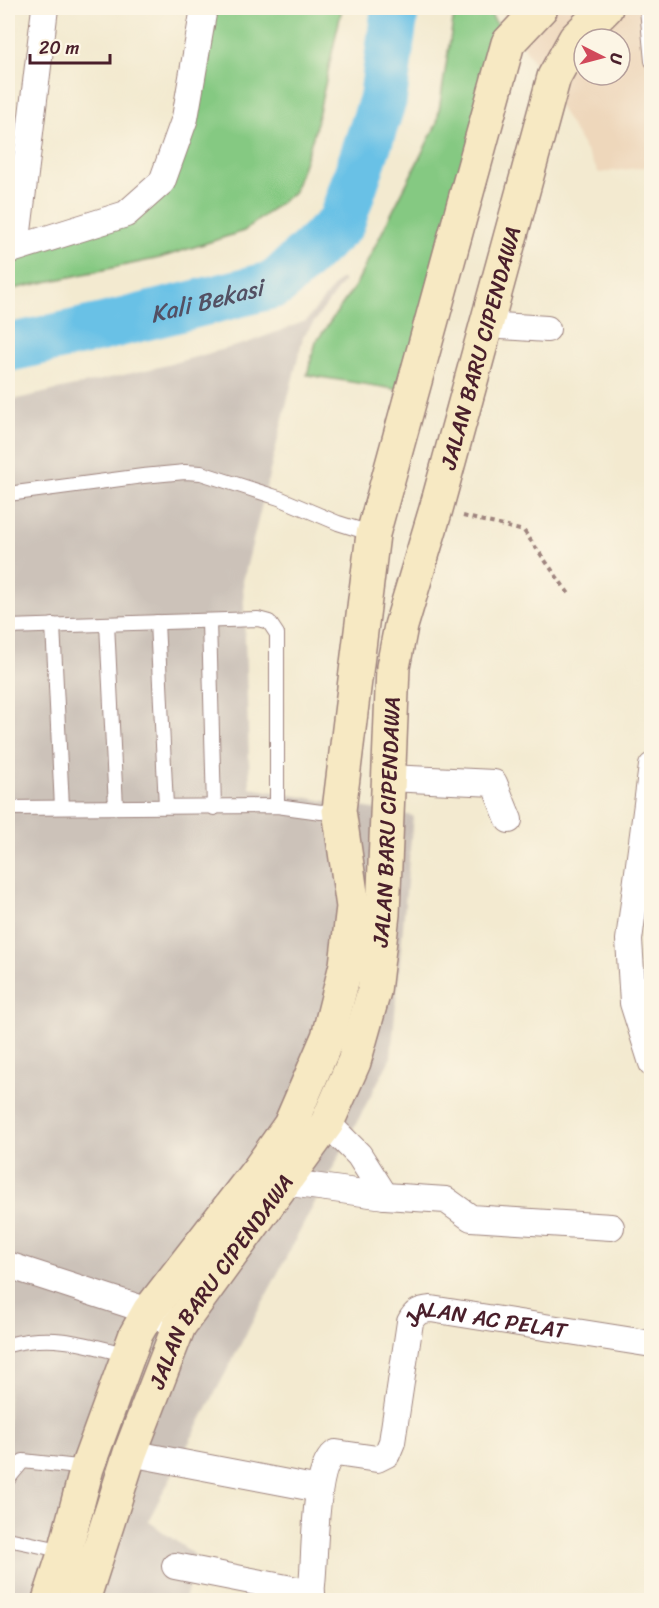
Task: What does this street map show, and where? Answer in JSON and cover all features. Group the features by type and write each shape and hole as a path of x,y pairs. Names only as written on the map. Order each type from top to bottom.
{"main road":[{"name":"JALAN BARU CIPENDAWA","path":"49,1600 87,1468 136,1334 149,1311 260,1169 290,1125 328,1037 346,965 353,907 339,810 373,534 508,43 542,8"},
{"name":"JALAN BARU CIPENDAWA","path":"83,1600 130,1453 179,1326 327,1123 354,1062 374,991 383,914 393,667 401,626 436,509 554,77 575,39 606,8"},
{"path":"413,392 465,403"}],"street":[{"path":"45,8 12,250 126,214 162,182 185,118 204,8"},
{"path":"485,325 546,329"},
{"path":"651,766 640,942 633,1003 651,1063"},
{"path":"389,778 494,783 509,820"},
{"path":"327,1123 358,1155 385,1196"},
{"path":"283,1182 385,1196 446,1200 471,1218 611,1227"},
{"path":"8,1265 149,1311 179,1326"},
{"name":"JALAN AC PELAT","path":"311,1597 319,1489 327,1463 336,1453 377,1459 387,1454 392,1442 410,1322 414,1314 420,1310 431,1309 651,1344"},
{"path":"130,1453 319,1489"},
{"path":"175,1566 311,1597"}],"lane":[{"path":"648,10 651,61"},
{"path":"8,494 185,472 220,478 373,534"},
{"path":"8,627 258,619 269,622 277,634 277,806"},
{"path":"209,621 214,808"},
{"path":"157,622 166,806"},
{"path":"107,624 116,807"},
{"path":"53,626 63,807"},
{"path":"8,808 277,806 321,812 339,810"},
{"path":"8,1345 26,1340 69,1340 128,1355"},
{"path":"8,1479 23,1461 87,1468"},
{"path":"8,1539 64,1551"}],"path":[{"path":"436,509 524,531 569,594"}],"shaded area":[{"path":"501,8 651,8 651,166 599,173"},
{"path":"340,279 343,279 343,282 303,337 243,581 250,788 413,816 391,1057 148,1521 196,1556 185,1600 8,1600 8,401 159,367 247,343 306,321"}],"green space":[{"path":"204,8 342,8 314,134 294,192 244,231 160,258 8,290 8,251 126,214 162,182"},
{"path":"455,8 487,8 496,23 517,34 413,392 307,375 316,342 355,286 437,123"}],"waterway":[{"name":"Kali Bekasi","path":"8,348 276,284 341,223 383,99 395,8"}]}
